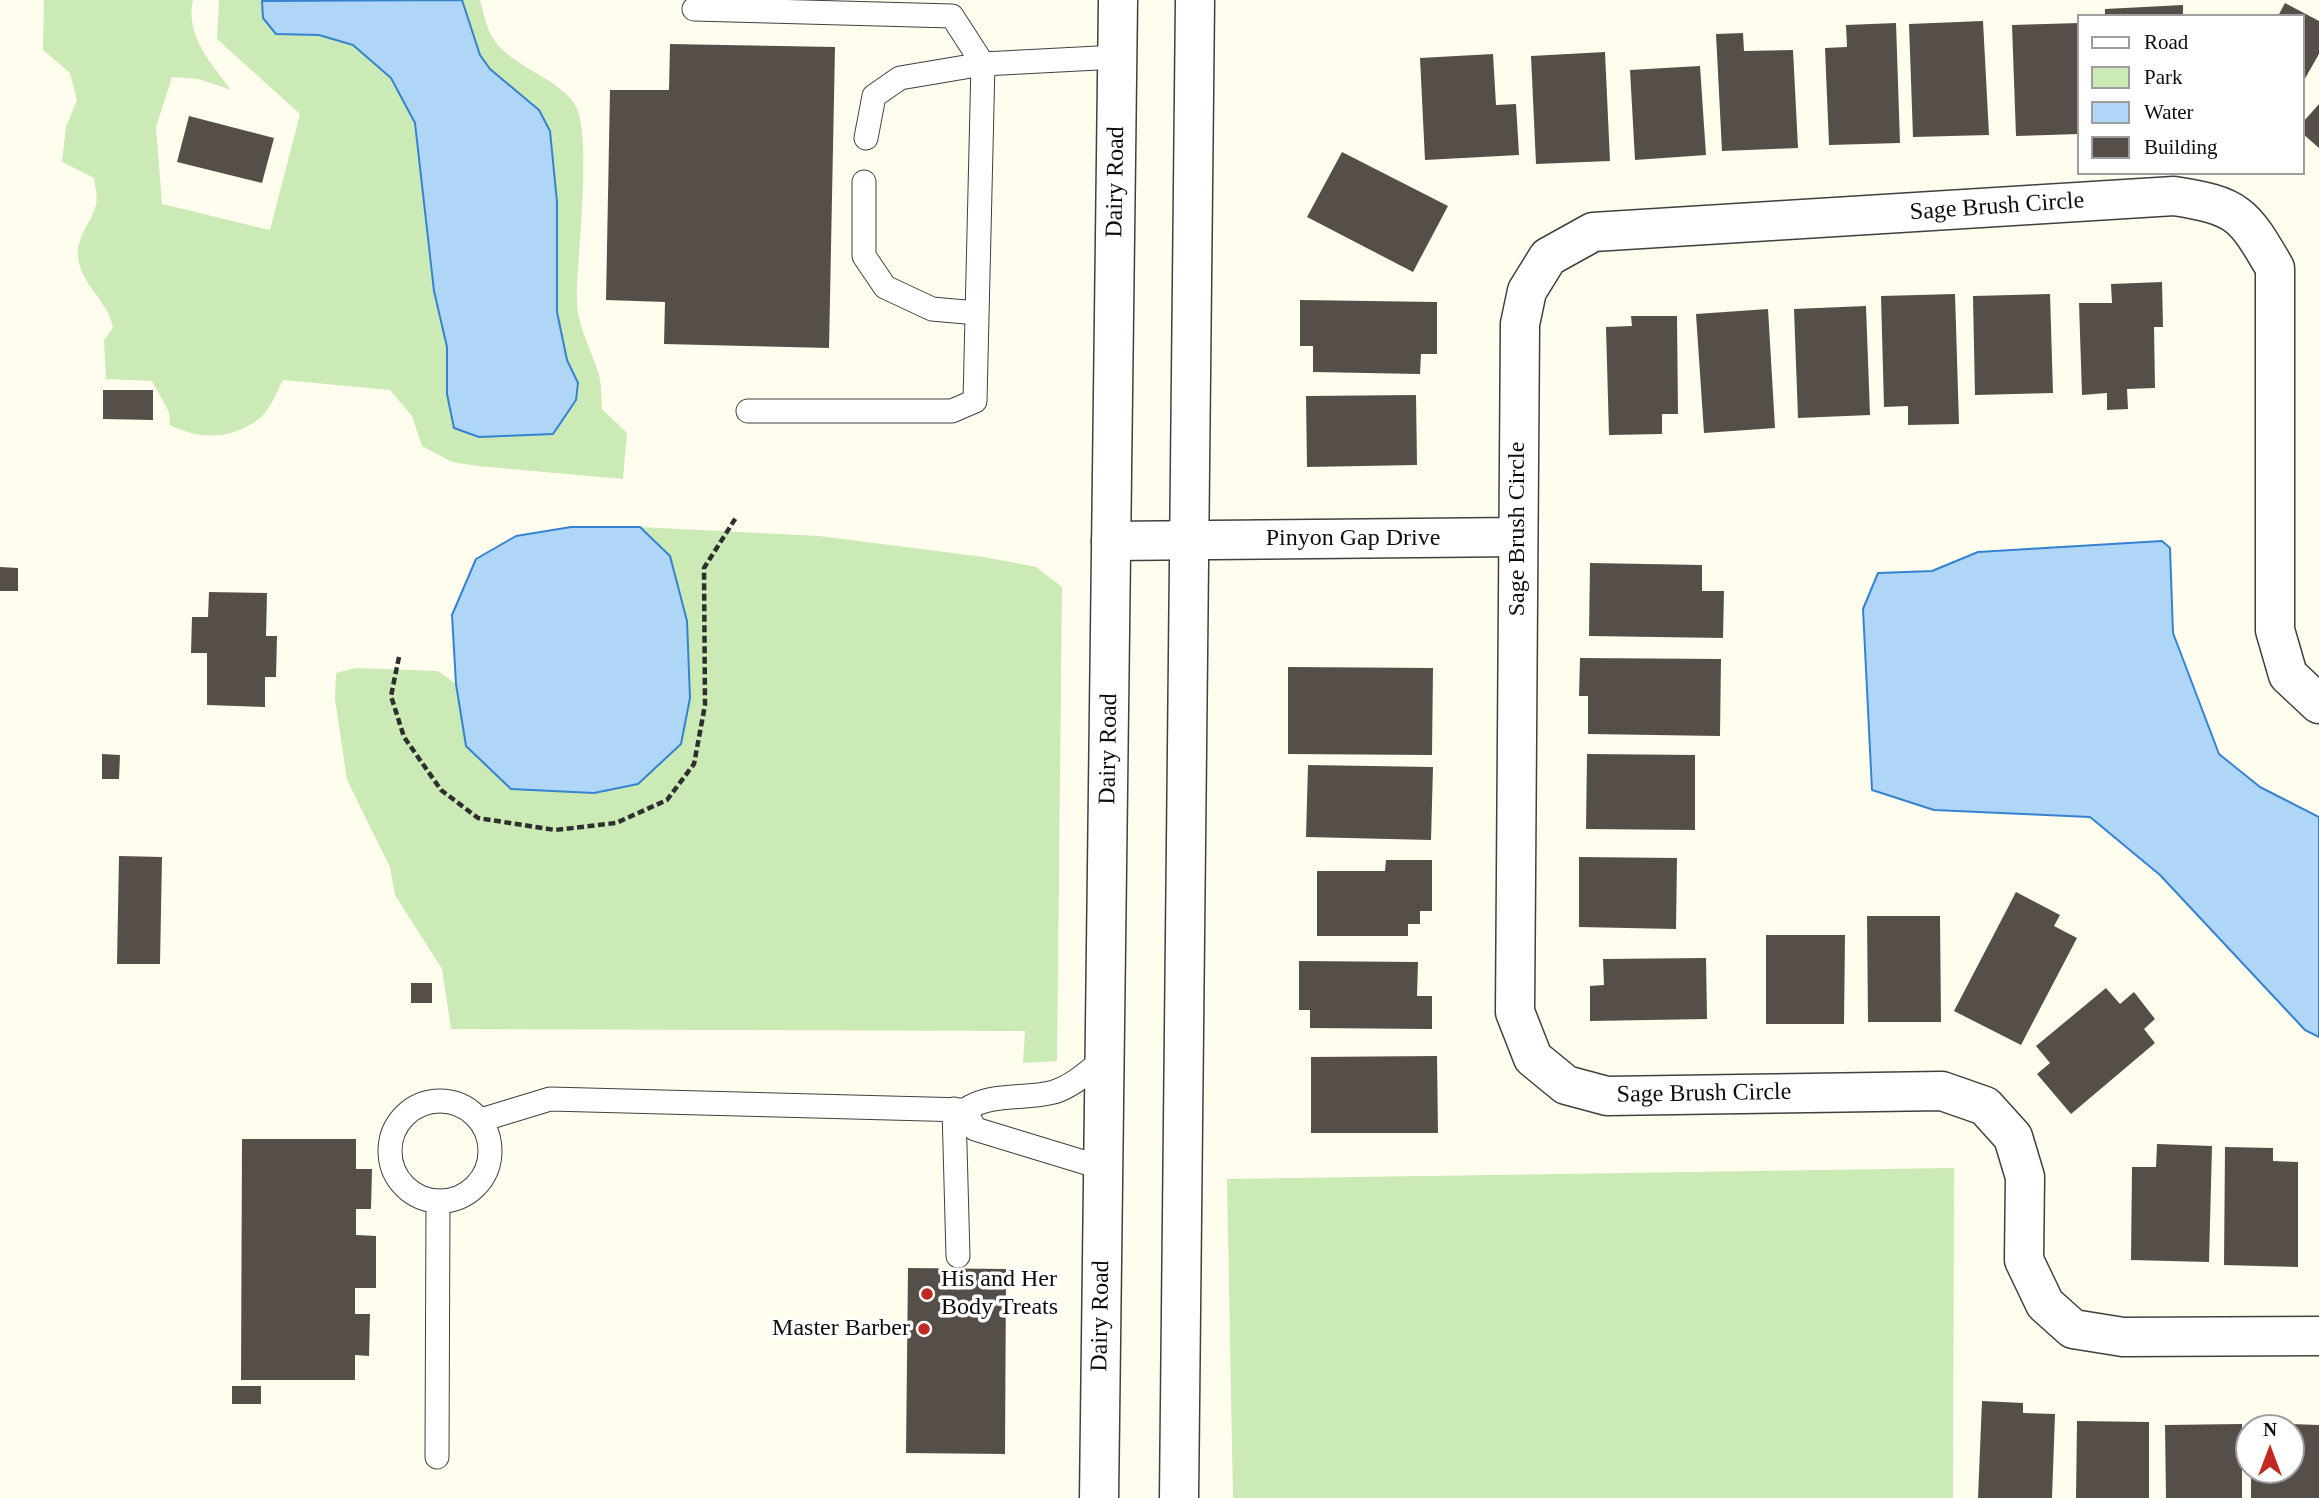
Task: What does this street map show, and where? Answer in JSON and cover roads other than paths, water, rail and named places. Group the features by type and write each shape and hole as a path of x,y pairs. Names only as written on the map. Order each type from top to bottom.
{"street":[{"name":"Dairy Road","path":"1099,1498 1118,0"},
{"path":"1179,1498 1187,540 1195,0"},
{"name":"Sage Brush Circle","path":"2319,704 2288,675 2276,630 2275,268 2249,223 2216,202 2174,196 1593,232 1548,257 1527,291 1520,324 1515,1012 1534,1058 1566,1085 1607,1096 1941,1091 1984,1106 2013,1137 2025,1177 2024,1260 2045,1304 2073,1329 2123,1337 2319,1336"},
{"name":"Pinyon Gap Drive","path":"1111,541 1518,537"}],"lane":[{"path":"694,9 952,16 983,64 975,401 952,411 748,411"},
{"path":"866,138 874,96 900,78 983,64 1118,57"},
{"path":"864,182 864,256 885,287 932,309 977,313"},
{"path":"481,1120 550,1099 960,1110 980,1100 1029,1097 1056,1091 1070,1085 1104,1059"},
{"path":"437,1101 453,1102 481,1120 489,1135 492,1152 489,1168 480,1183 467,1195 452,1201 438,1202 419,1197 404,1188 395,1174 390,1150 396,1126 421,1105 437,1101"},
{"path":"960,1110 975,1129 1103,1168"},
{"path":"958,1256 960,1110"},
{"path":"437,1457 438,1202"}],"water":[{"path":"462,0 480,55 490,69 539,110 550,131 557,202 557,312 567,360 578,383 576,400 553,434 479,437 454,428 447,394 447,347 434,291 415,123 391,78 353,45 319,35 276,34 263,18 262,1"},
{"path":"571,527 640,527 670,556 687,621 690,698 681,744 638,784 594,793 511,789 466,746 456,684 452,615 476,559 516,536"},
{"path":"2162,541 2170,548 2173,633 2219,754 2260,787 2319,817 2319,1037 2305,1030 2160,875 2090,817 1934,810 1872,790 1863,609 1878,573 1932,571 1978,552"}],"place":[{"name":"His and Her Body Treats","path":"927,1294"},
{"name":"Master Barber","path":"924,1329"}]}
